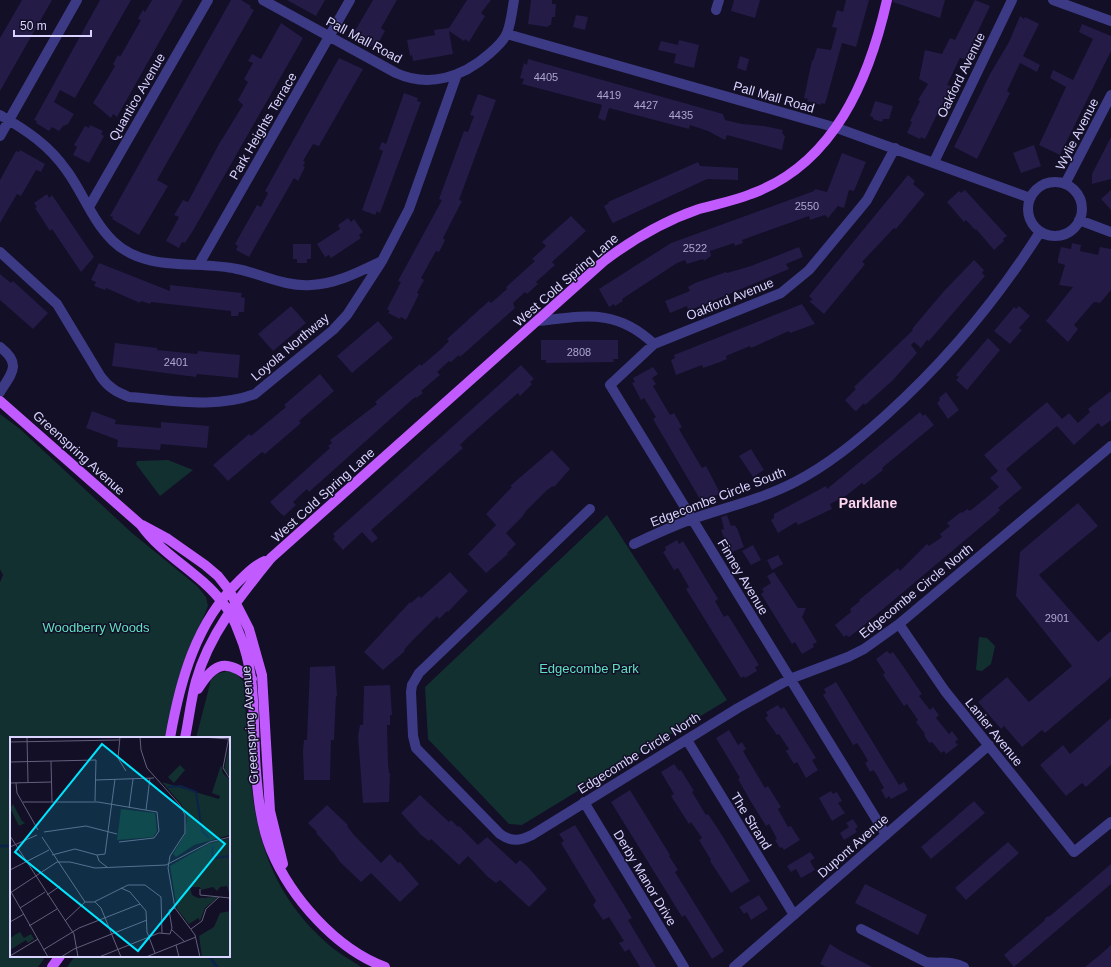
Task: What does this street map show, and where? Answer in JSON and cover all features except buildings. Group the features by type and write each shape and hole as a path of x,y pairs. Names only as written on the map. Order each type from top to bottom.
{"main road":[{"name":"West Cold Spring Lane","path":"170,737 179,694 188,665 200,635 229,590 250,571 271,558 604,261 630,242 677,217 752,194 768,187 802,165 818,150 837,128 848,111 868,67 887,0"},
{"name":"Greenspring Avenue","path":"0,401 141,525 149,536 208,586 222,601 230,613 244,647 252,680 256,765 261,815 271,851 308,910 332,934 363,956 385,967"},
{"name":"Greenspring Avenue","path":"141,525 168,539 205,565 229,590 249,629 262,674 270,811 286,876"},
{"name":"West Cold Spring Lane","path":"185,737 193,698 205,658 212,641 236,602 271,558"},
{"path":"193,698 207,674 216,667 230,665 241,670 252,680"},
{"path":"52,967 59,957"}],"street":[{"path":"0,136 5,118 77,0"},
{"name":"Quantico Avenue","path":"89,207 208,0"},
{"name":"Pall Mall Road","path":"263,0 406,78 428,80 444,79 457,74"},
{"name":"Park Heights Terrace","path":"199,264 350,0"},
{"path":"457,74 484,58 498,46 507,34 514,0"},
{"name":"Oakford Avenue","path":"934,162 1012,0"},
{"path":"1053,0 1111,21"},
{"name":"Pall Mall Road","path":"507,34 837,128 1030,198"},
{"name":"Loyola Northway","path":"0,252 57,304 108,386 129,397 215,403 243,398 255,394 322,341 347,315 382,261 409,209 457,74"},
{"name":"Wylie Avenue","path":"1066,184 1111,95"},
{"path":"5,118 34,136 55,156 67,170 106,233 114,242 134,255 163,263 199,264 237,269 285,283 310,285 338,280 382,261"},
{"name":"Oakford Avenue","path":"654,344 781,293 792,286 809,270 867,200 895,148"},
{"path":"1050,182 1066,184 1073,189 1081,203 1082,212 1079,220 1074,228 1067,233 1058,236 1040,232 1034,226 1030,218 1028,211 1030,198 1042,186 1050,182"},
{"path":"1079,220 1111,232"},
{"name":"Edgecombe Circle South","path":"634,544 692,519 751,501 794,482 817,469 866,432 912,391 960,340 1007,281 1040,232"},
{"path":"538,321 584,316 610,318 625,322 634,327 654,344"},
{"name":"Finney Avenue","path":"654,344 610,385 886,835"},
{"path":"0,347 13,360 14,367 0,392"},
{"name":"Edgecombe Circle North","path":"590,509 419,672 412,685 414,743 422,754 506,838 518,840 532,835 738,708 790,679 848,657 864,649 899,624 1111,446"},
{"name":"Lanier Avenue","path":"899,624 945,691 1074,852 1111,822"},
{"name":"The Strand","path":"687,740 794,915"},
{"name":"Dupont Avenue","path":"734,967 989,745"},
{"name":"Derby Manor Drive","path":"584,802 684,967"},
{"path":"861,929 926,962 952,962 964,967"}],"green space":[{"name":"Woodberry Woods","path":"0,414 20,429 132,533 197,586 206,597 208,606 182,670 166,737 10,737 10,957 45,957 38,967 0,967 0,582 3,575 0,569"},
{"path":"168,460 193,470 160,496 136,464 137,461"},
{"name":"Edgecombe Park","path":"607,515 727,700 522,825 509,824 428,739 425,687"},
{"path":"979,637 987,638 995,646 991,664 982,671 976,670"},
{"path":"227,671 235,673 244,682 248,755 258,824 267,856 281,887 302,917 329,945 361,967 67,967 74,957 230,957 230,737 196,737 211,680 217,674"}],"waterway":[{"path":"0,846 10,846"},
{"path":"210,957 217,967"}],"district":[{"name":"Parklane","path":"868,503"}]}
